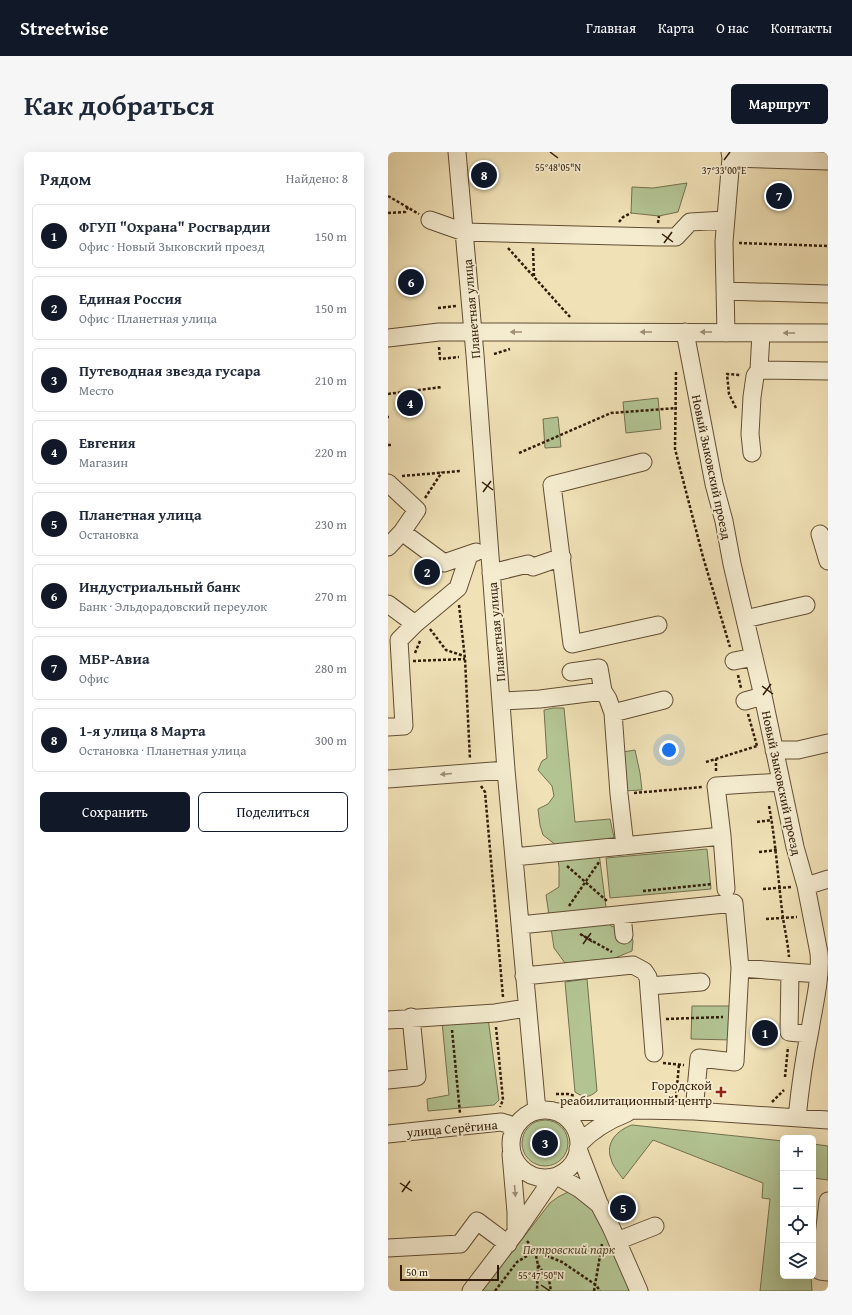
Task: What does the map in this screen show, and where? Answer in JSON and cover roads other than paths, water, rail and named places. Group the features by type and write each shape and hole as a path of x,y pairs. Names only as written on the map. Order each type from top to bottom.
{"street":[{"name":"Планетная улица","path":"457,152 473,332 506,770 537,1111"},
{"path":"726,333 724,242 731,155 828,161"},
{"path":"430,220 464,232 676,237 690,222 726,220"},
{"path":"725,291 828,294"},
{"path":"388,338 439,332 828,333"},
{"name":"Новый Зыковский проезд","path":"685,332 714,484 724,521 763,696 766,752 781,782 795,847 806,886 819,953 821,984 809,1034 797,1118"},
{"path":"752,453 750,434 752,397 755,376 759,370 761,333"},
{"path":"759,370 828,371"},
{"path":"643,462 552,485 572,644 658,625"},
{"path":"388,547 402,532 417,510 392,480"},
{"path":"402,532 444,563 469,555 489,546"},
{"path":"820,534 828,561"},
{"path":"388,727 404,726 399,640 420,626 458,588 469,555"},
{"path":"491,573 528,564 533,567 562,557"},
{"path":"388,604 420,626"},
{"path":"745,619 806,605"},
{"path":"734,661 754,657"},
{"path":"571,672 599,668 603,691 608,699 613,713 619,794 617,847"},
{"path":"502,701 540,699 603,691"},
{"path":"745,701 763,696"},
{"path":"613,713 664,700"},
{"path":"766,752 798,750 828,743"},
{"path":"388,779 506,770"},
{"path":"726,886 716,786 781,782"},
{"path":"514,857 722,836"},
{"path":"806,886 828,879"},
{"path":"520,925 734,903 740,968 735,1062 699,1058 694,1111"},
{"path":"622,915 624,935"},
{"path":"524,976 633,965 644,971 648,978 649,986 654,1052"},
{"path":"740,968 790,972 821,984"},
{"path":"790,972 789,1032 809,1034"},
{"path":"649,986 701,982"},
{"path":"388,1020 495,1013 527,1008"},
{"path":"388,1080 417,1077 411,1018"},
{"path":"511,1152 517,1164 527,1174 540,1178 555,1177 565,1172 574,1162 579,1147 595,1130 612,1119 636,1110"},
{"path":"517,1238 510,1141 513,1131 519,1122 527,1115 537,1111 694,1111 828,1120"},
{"path":"556,1112 566,1118 574,1127 578,1135 579,1147 600,1206 610,1241 639,1291"},
{"name":"улица Серёгина","path":"388,1134 501,1122 508,1124 513,1131"},
{"path":"555,1177 580,1189 600,1206"},
{"path":"471,1291 517,1238 555,1177"},
{"path":"828,1201 820,1271 828,1272"},
{"path":"388,1248 460,1244 477,1221 517,1238"},
{"path":"610,1241 655,1226"}],"place":[{"name":"1-я улица 8 Марта","path":"484,175"},
{"name":"МБР-Авиа","path":"779,196"},
{"name":"Индустриальный банк","path":"411,282"},
{"name":"Евгения","path":"410,403"},
{"name":"Единая Россия","path":"427,572"},
{"name":"ФГУП \"Охрана\" Росгвардии","path":"765,1033"},
{"name":"Городской реабилитационный центр","path":"721,1092"},
{"name":"Путеводная звезда гусара","path":"545,1143"},
{"name":"Планетная улица","path":"623,1208"}],"park label":[{"name":"Петровский парк","path":"569,1249"}]}
